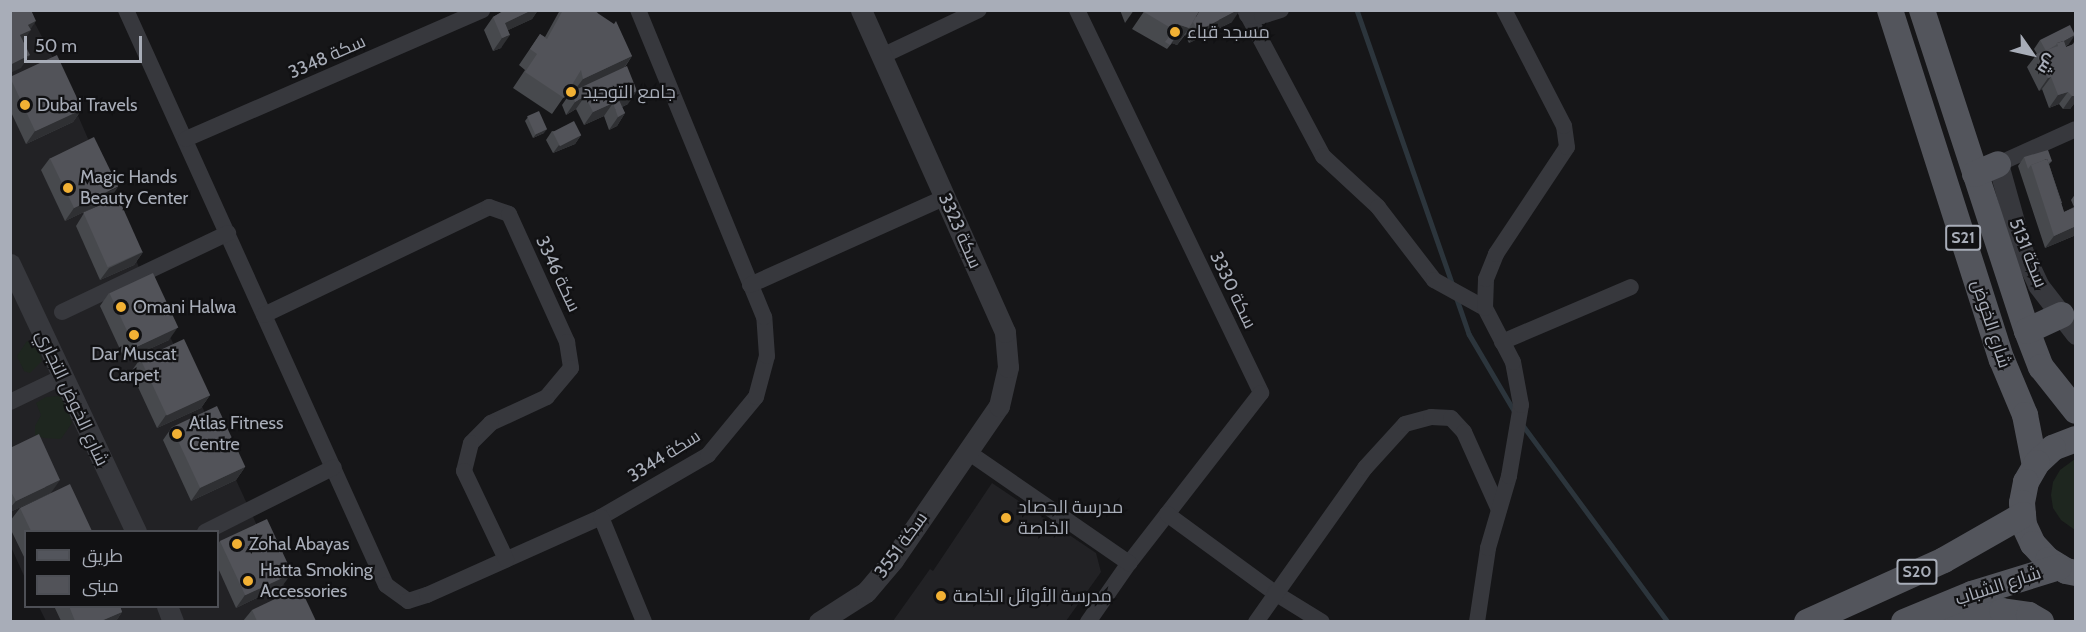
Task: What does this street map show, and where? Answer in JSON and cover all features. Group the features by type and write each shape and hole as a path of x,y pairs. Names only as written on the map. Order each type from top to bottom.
{"main road":[{"name":"شارع الخوض","path":"1890,10 1998,349 2025,415 2036,466"},
{"name":"شارع الخوض","path":"1922,10 1986,169 2027,331 2041,367 2076,411"},
{"path":"2027,331 2071,319"},
{"name":"S20","path":"2067,570 2048,560 2033,544 2023,514 2022,503 2026,482 2036,466 2053,448 2076,439"},
{"name":"S20","path":"1807,621 1944,560 2023,514"},
{"name":"شارع الشباب","path":"1904,621 1935,608 2067,570"},
{"path":"1935,608 2002,611 2028,615 2041,621"}],"street":[{"path":"126,10 334,467 207,530"},
{"name":"سكة 3348","path":"186,140 482,10"},
{"name":"سكة 3344","path":"334,467 386,585 408,601 427,595 601,517 708,455 756,397 767,356 764,317 638,10"},
{"name":"سكة 3323","path":"861,10 1005,332 1008,367 999,406 968,452"},
{"path":"882,56 979,10"},
{"name":"سكة 3330","path":"1077,10 1261,393 1129,563 1088,621"},
{"path":"1246,13 1262,16 1281,10"},
{"path":"1477,621 1488,548 1509,476 1521,405 1513,362 1485,308 1486,279 1496,254 1567,147 1564,126 1504,10"},
{"path":"1246,13 1323,156 1378,207 1434,280 1485,308"},
{"path":"1986,169 2076,129"},
{"name":"سكة 5131","path":"1986,169 2038,285 2071,319"},
{"path":"750,285 946,197"},
{"name":"سكة 3346","path":"264,315 489,207 509,214 567,342 571,368 547,397 491,423 471,443 464,471 506,559"},
{"path":"62,312 228,232"},
{"name":"شارع الخوض التجاري","path":"10,264 135,530"},
{"path":"1502,342 1631,287"},
{"path":"10,402 62,377"},
{"path":"1256,621 1365,468 1405,424 1431,417 1451,418 1464,432 1499,510"},
{"path":"968,452 1129,563"},
{"name":"سكة 3551","path":"819,621 866,592 892,560 968,452"},
{"path":"1167,514 1275,593 1322,621"},
{"path":"601,517 644,621"}],"shaded area":[{"path":"28,10 53,58 102,171 143,278 301,621 46,621 40,608 219,608 219,530 24,530 24,576 11,547 10,11"},
{"path":"27,341 38,347 42,361 30,373 24,371 17,356"},
{"path":"59,396 65,400 64,411 69,413 72,423 61,439 35,435 35,426 41,415 36,403 46,397"},
{"path":"2075,459 2075,530 2061,520 2053,508 2051,495 2053,482 2060,470"},
{"name":"مدرسة الحصاد الخاصة","path":"992,483 1096,553 1101,572 1066,621 893,621 930,569 933,571"}],"building":[{"path":"10,10 31,10 36,21 28,25 31,30 20,35 30,55 10,65"},
{"path":"505,10 532,10 505,23 510,35 502,38 493,17"},
{"path":"563,10 598,10 596,12 614,24 616,21 632,56 583,79 581,70 564,98 525,72 537,54 530,49 540,34 547,39"},
{"path":"1145,10 1200,10 1189,28 1177,24 1174,30 1144,12"},
{"path":"1200,10 1238,10 1198,31 1193,22"},
{"path":"2070,25 2075,35 2046,51 2040,40"},
{"path":"1169,36 1175,38 1170,45 1165,42"},
{"path":"2064,41 2066,47 2076,43 2076,96 2068,92 2058,95 2051,77 2048,78 2036,54 2058,46 2057,43"},
{"path":"57,55 82,109 35,131 10,77"},
{"path":"627,66 637,91 619,100 625,113 618,117 613,103 593,112 585,96 575,102 571,92"},
{"path":"539,111 547,129 535,135 527,116"},
{"path":"574,121 581,135 560,146 553,132"},
{"path":"94,137 118,186 74,208 50,158"},
{"path":"2048,150 2052,161 2048,162 2062,203 2061,203 2047,159 2031,165 2028,169 2024,157"},
{"path":"2047,159 2064,212 2076,207 2076,226 2054,236 2031,165"},
{"path":"118,197 142,252 108,267 83,212"},
{"path":"153,273 178,327 135,348 109,293"},
{"path":"184,339 210,395 167,415 140,359"},
{"path":"217,406 245,467 200,488 172,427"},
{"path":"39,434 60,480 16,501 10,490 10,448"},
{"path":"70,484 92,530 31,530 20,508"},
{"path":"267,519 292,573 245,595 220,541"},
{"path":"300,587 316,621 257,621 252,610"},
{"path":"70,608 121,608 122,612 101,621 75,621"}],"waterway":[{"path":"1357,10 1452,283"},
{"path":"1457,299 1469,334 1515,412"},
{"path":"1522,424 1668,622"}],"place":[{"name":"مسجد قباء","path":"1175,32"},
{"name":"جامع التوحيد","path":"571,92"},
{"name":"Dubai Travels","path":"25,105"},
{"name":"Magic Hands Beauty Center","path":"68,188"},
{"name":"Omani Halwa","path":"121,307"},
{"name":"Dar Muscat Carpet","path":"134,335"},
{"name":"Atlas Fitness Centre","path":"177,434"},
{"name":"مدرسة الحصاد الخاصة","path":"1006,518"},
{"name":"Zohal Abayas","path":"237,544"},
{"name":"Hatta Smoking Accessories","path":"248,581"},
{"name":"مدرسة الأوائل الخاصة","path":"941,596"}]}
